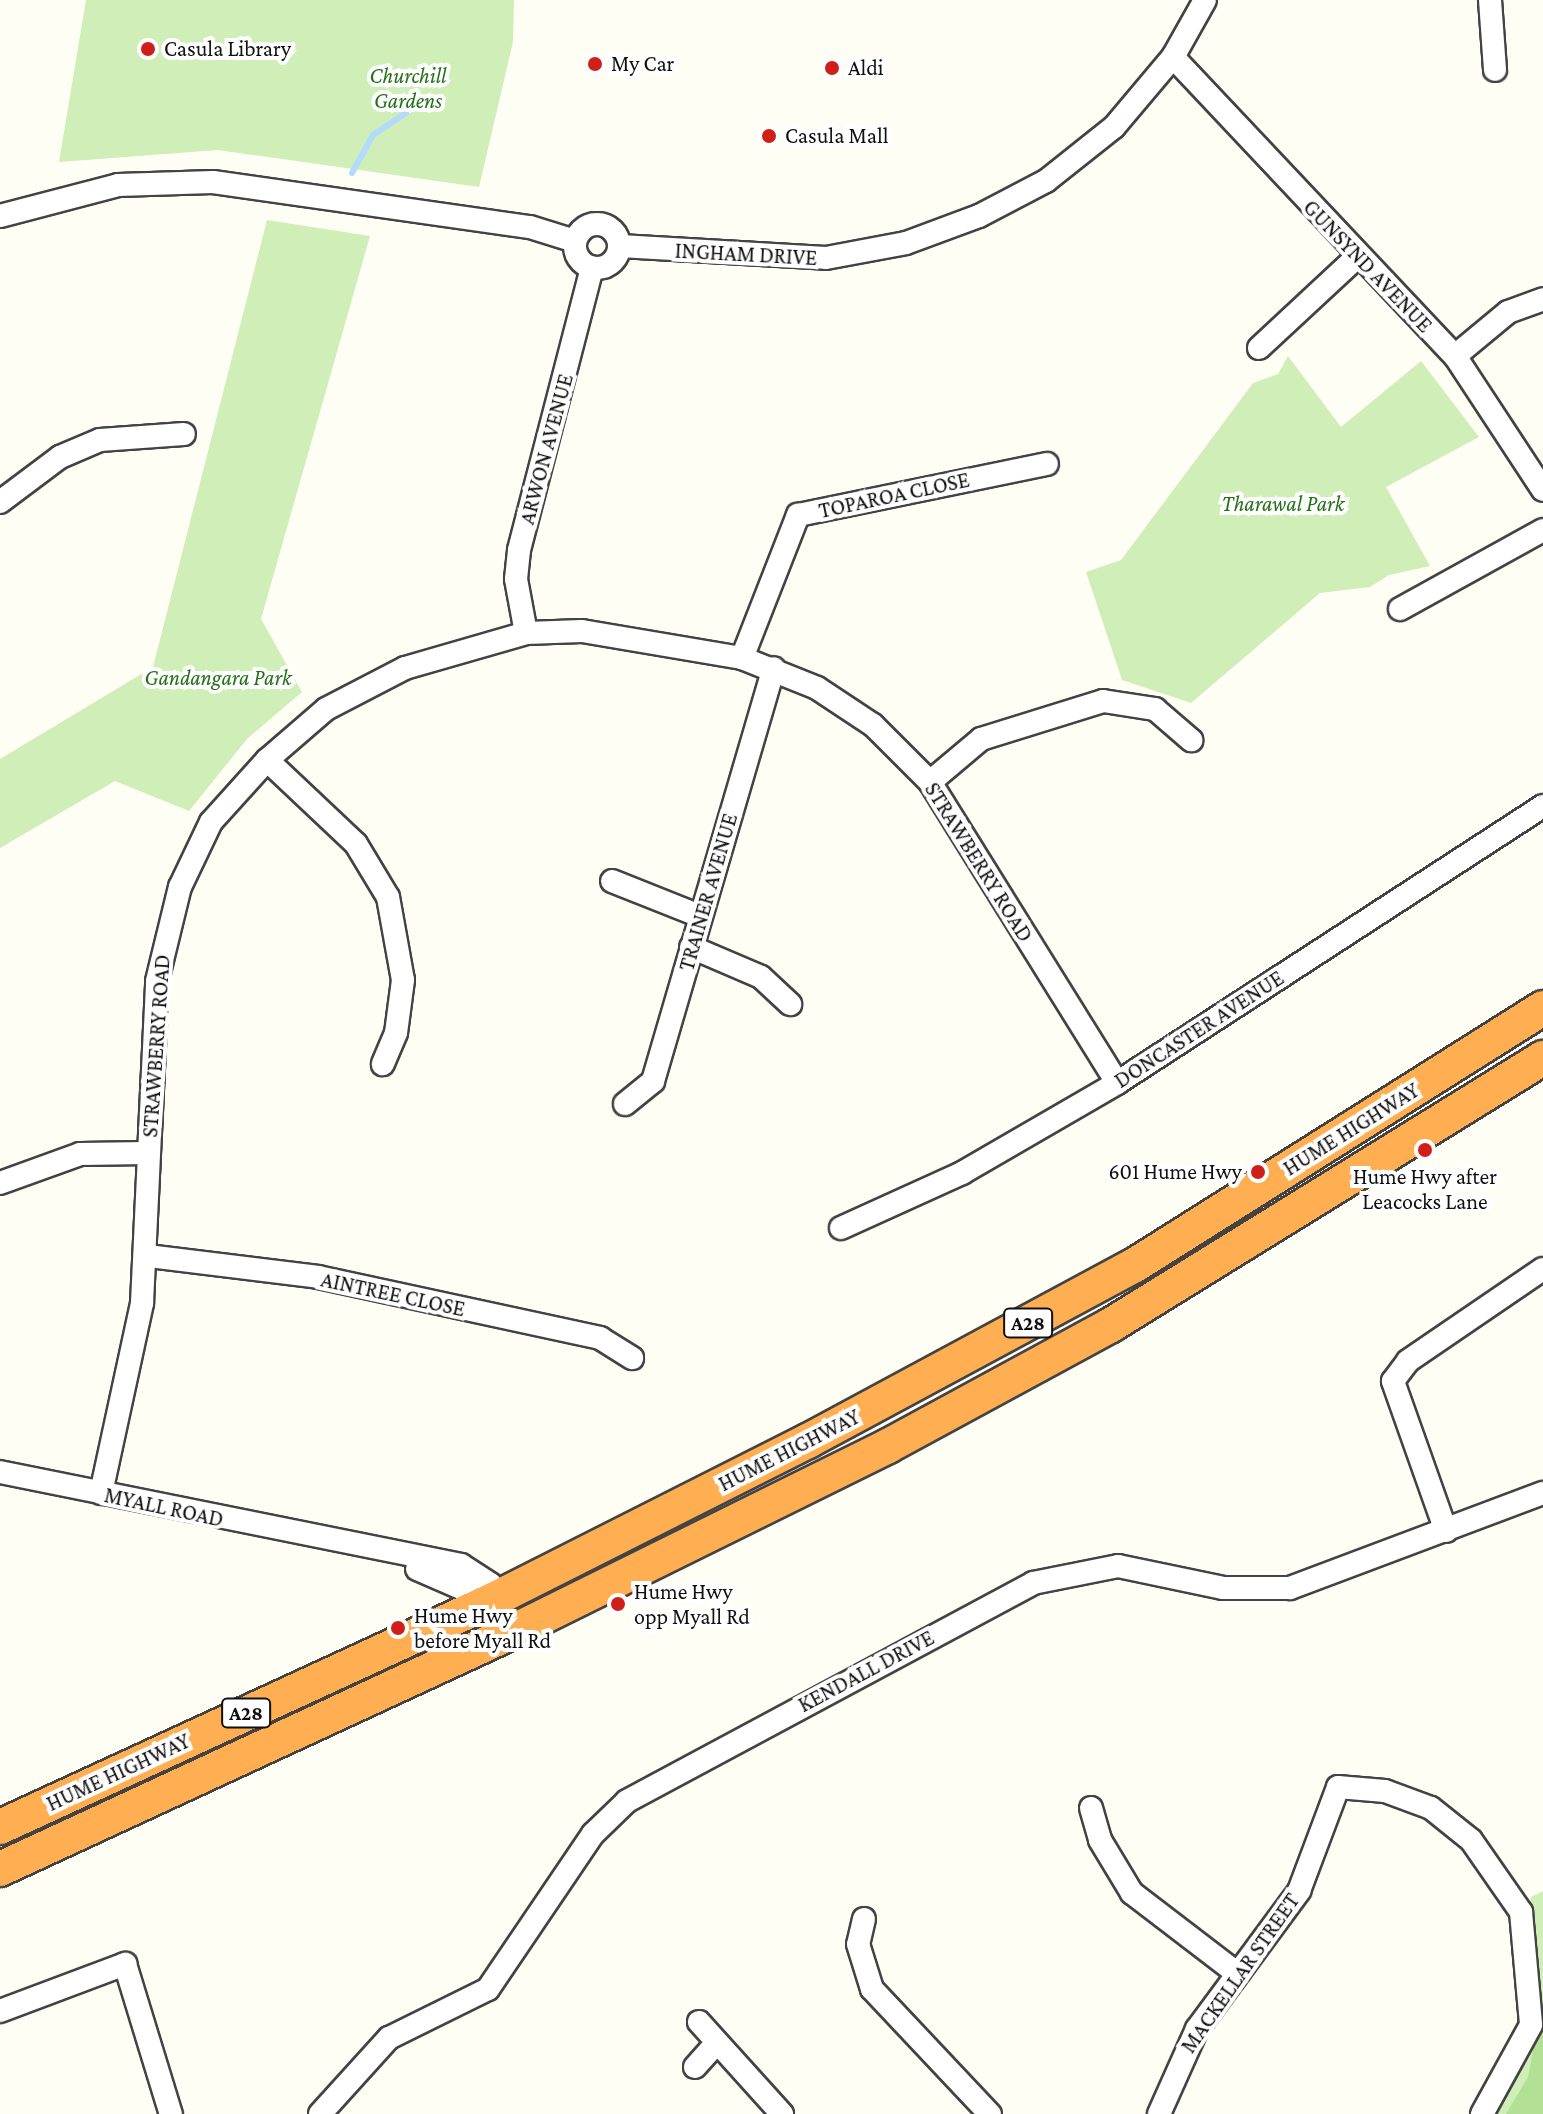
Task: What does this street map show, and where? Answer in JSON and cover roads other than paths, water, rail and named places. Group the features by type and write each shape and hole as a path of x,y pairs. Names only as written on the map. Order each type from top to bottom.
{"highway":[{"name":"HUME HIGHWAY","path":"0,1827 491,1601 1135,1265 1543,1008"},
{"name":"HUME HIGHWAY","path":"0,1869 512,1632 1111,1325 1543,1058"}],"street":[{"name":"INGHAM DRIVE","path":"620,246 794,260 861,253 939,232 1069,165 1114,127 1173,57 1205,0"},
{"path":"1490,0 1495,70"},
{"name":"GUNSYND AVENUE","path":"1173,57 1356,258 1455,356 1543,490"},
{"path":"0,216 106,187 213,182 530,227 575,241"},
{"path":"602,224 620,246 611,264 592,267 580,259 575,241 585,227 602,224"},
{"path":"1259,348 1356,258"},
{"name":"ARWON AVENUE","path":"526,633 516,579 519,550 592,267"},
{"path":"1455,356 1508,312 1543,299"},
{"path":"0,502 60,457 100,440 184,434"},
{"name":"TOPAROA CLOSE","path":"742,658 798,515 1047,464"},
{"path":"1400,609 1543,530"},
{"name":"STRAWBERRY ROAD","path":"101,1493 148,1256 148,1153 165,930 211,822 267,760 364,687 463,647 526,633 626,634 742,658 774,668 847,705 930,782 1117,1083"},
{"name":"TRAINER AVENUE","path":"625,1104 653,1081 774,668"},
{"path":"930,782 981,739 1103,701 1155,709 1191,740"},
{"path":"267,760 356,844 388,897 403,980 396,1033 383,1064"},
{"name":"DONCASTER AVENUE","path":"841,1228 962,1173 1117,1083 1543,806"},
{"path":"612,881 700,916"},
{"path":"691,947 761,977 790,1004"},
{"path":"0,1183 80,1154 148,1153"},
{"name":"AINTREE CLOSE","path":"148,1256 348,1284 600,1338 632,1358"},
{"path":"1446,1531 1393,1381 1408,1361 1543,1269"},
{"name":"MYALL ROAD","path":"0,1472 328,1543 461,1565 490,1584 491,1601 512,1632"},
{"name":"KENDALL DRIVE","path":"320,2114 389,2038 488,1989 593,1834 627,1801 1033,1583 1118,1566 1223,1588 1290,1588 1542,1498"},
{"name":"MACKELLAR STREET","path":"1159,2114 1180,2056 1299,1891 1338,1787 1385,1791 1431,1808 1471,1840 1521,1912 1531,2025 1482,2114"},
{"path":"1091,1808 1100,1840 1132,1893 1238,1974"},
{"path":"864,1919 858,1944 872,1989 988,2114"},
{"path":"0,2011 125,1964 171,2114"},
{"path":"699,2022 782,2114"},
{"path":"695,2067 716,2044"}],"waterway":[{"path":"352,173 373,135 428,98"}],"place":[{"name":"Casula Library","path":"148,49"},
{"name":"My Car","path":"595,64"},
{"name":"Aldi","path":"832,68"},
{"name":"Casula Mall","path":"769,136"},
{"name":"Hume Hwy after Leacocks Lane","path":"1425,1150"},
{"name":"601 Hume Hwy","path":"1258,1172"},
{"name":"Hume Hwy opp Myall Rd","path":"618,1604"},
{"name":"Hume Hwy before Myall Rd","path":"398,1628"}],"park label":[{"name":"Churchill Gardens","path":"408,88"},
{"name":"Tharawal Park","path":"1283,504"},
{"name":"Gandangara Park","path":"218,678"}]}
